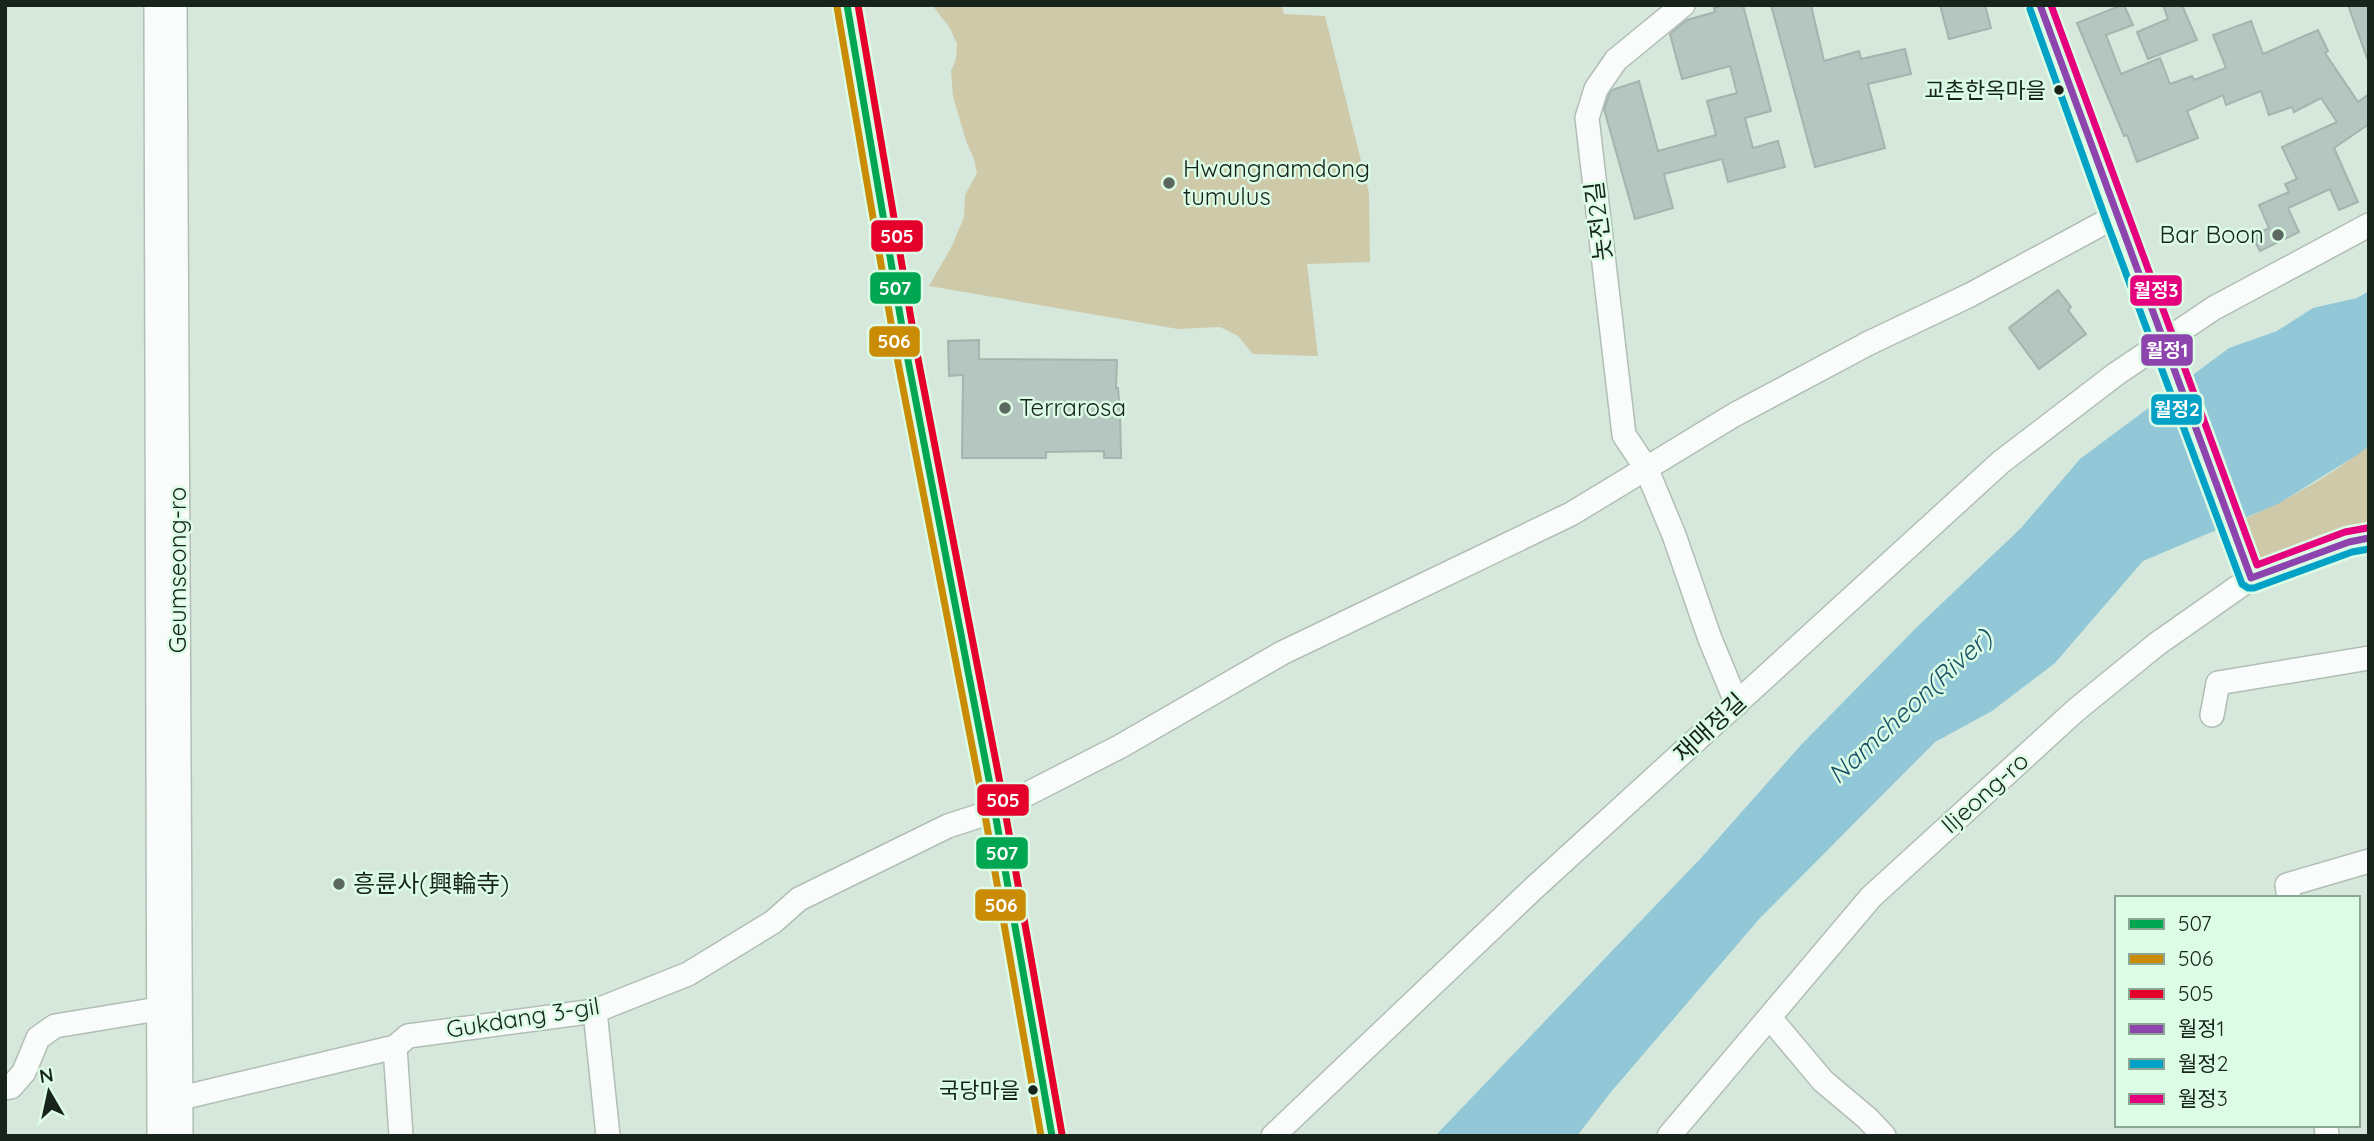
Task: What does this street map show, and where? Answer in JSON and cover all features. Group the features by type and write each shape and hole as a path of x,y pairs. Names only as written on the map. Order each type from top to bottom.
{"main road":[{"path":"847,5 906,350 994,811 1052,1136"}],"street":[{"name":"Geumseong-ro","path":"156,5 159,1136"},
{"name":"Geumseong-ro","path":"175,5 181,1136"},
{"name":"놋전2길","path":"1683,5 1616,60 1596,89 1587,118 1624,435 1646,468 1737,704"},
{"path":"2040,5 2251,578"},
{"name":"Gukdang 3-gil","path":"181,1098 395,1047 408,1036 595,1011 688,974 773,922 799,899 948,826 994,811 1121,746 1282,653 1571,514 1747,408 1870,343 1969,295 2116,216"},
{"name":"재매정길","path":"1273,1136 1534,888 2001,462 2116,374 2165,346 2214,308 2369,225"},
{"name":"Iljeong-ro","path":"1669,1136 1881,887 2076,710 2157,644 2251,578 2349,542 2369,538"},
{"path":"2212,715 2218,683 2369,657"},
{"path":"2289,896 2287,885 2369,861"},
{"path":"5,1088 11,1087 24,1072 38,1038 55,1026 158,1009"},
{"path":"595,1011 608,1136"},
{"path":"1770,1018 1823,1081 1884,1136"},
{"path":"395,1047 401,1136"}],"shaded area":[{"name":"Hwangnamdong tumulus","path":"932,5 1282,5 1284,14 1325,16 1369,193 1370,262 1307,264 1318,356 1253,354 1238,336 1220,327 1178,329 929,286 952,246 964,217 965,195 977,173 953,96 951,71 956,59 957,44 950,28"},
{"path":"2369,445 2369,538 2251,578 2231,525 2303,490"}],"water":[{"name":"Namcheon(River)","path":"2369,291 2369,446 2278,504 2143,561 2055,663 1992,711 1935,742 1760,918 1611,1092 1577,1136 1435,1136 1700,859 1801,745 1917,627 2021,528 2080,459 2229,348 2277,331 2313,308 2357,298"}],"building":[{"path":"1743,5 1771,111 1745,118 1753,148 1778,141 1785,167 1728,182 1722,159 1664,174 1673,208 1635,219 1604,109 1609,95 1612,90 1639,81 1658,151 1716,135 1707,101 1737,93 1730,66 1682,79 1670,34 1687,20 1715,12 1714,8"},
{"path":"1771,5 1811,5 1824,61 1859,51 1861,59 1905,49 1911,74 1868,84 1885,148 1815,167"},
{"path":"1940,5 1985,5 1991,28 1949,39"},
{"path":"2122,5 2133,25 2106,35 2121,74 2160,58 2170,84 2192,76 2194,80 2226,68 2213,35 2251,21 2263,54 2318,30 2328,51 2325,53 2358,102 2369,94 2369,124 2334,148 2358,202 2339,210 2330,189 2288,208 2299,232 2260,251 2252,236 2269,228 2259,205 2289,192 2285,184 2297,179 2282,147 2337,122 2321,98 2294,112 2292,107 2269,115 2261,91 2226,105 2223,95 2187,111 2198,138 2137,162 2077,23"},
{"path":"2163,5 2182,5 2197,40 2148,59 2137,32 2168,19"},
{"path":"2348,5 2369,5 2369,58 2367,58"},
{"path":"2058,290 2071,307 2068,310 2086,334 2039,369 2009,328"},
{"path":"979,340 979,359 1117,360 1116,388 1120,412 1121,458 1104,458 1104,451 1046,452 1046,458 962,458 963,375 949,376 948,341"}],"transit line":[{"name":"507","path":"847,5 906,350 991,790 1052,1136"},
{"name":"505","path":"858,5 916,348 1001,788 1062,1134"},
{"name":"월정1","path":"2040,5 2251,578 2349,542 2369,538"},
{"name":"월정3","path":"2051,5 2257,565 2345,532 2367,528"},
{"name":"506","path":"837,7 896,352 981,792 1041,1136"},
{"name":"월정2","path":"2030,9 2242,584 2254,588 2352,552 2369,549"}],"place":[{"name":"교촌한옥마을","path":"2059,90"},
{"name":"Hwangnamdong tumulus","path":"1169,183"},
{"name":"Bar Boon","path":"2278,235"},
{"name":"Terrarosa","path":"1005,408"},
{"name":"흥륜사(興輪寺)","path":"339,884"},
{"name":"국당마을","path":"1033,1090"}]}
